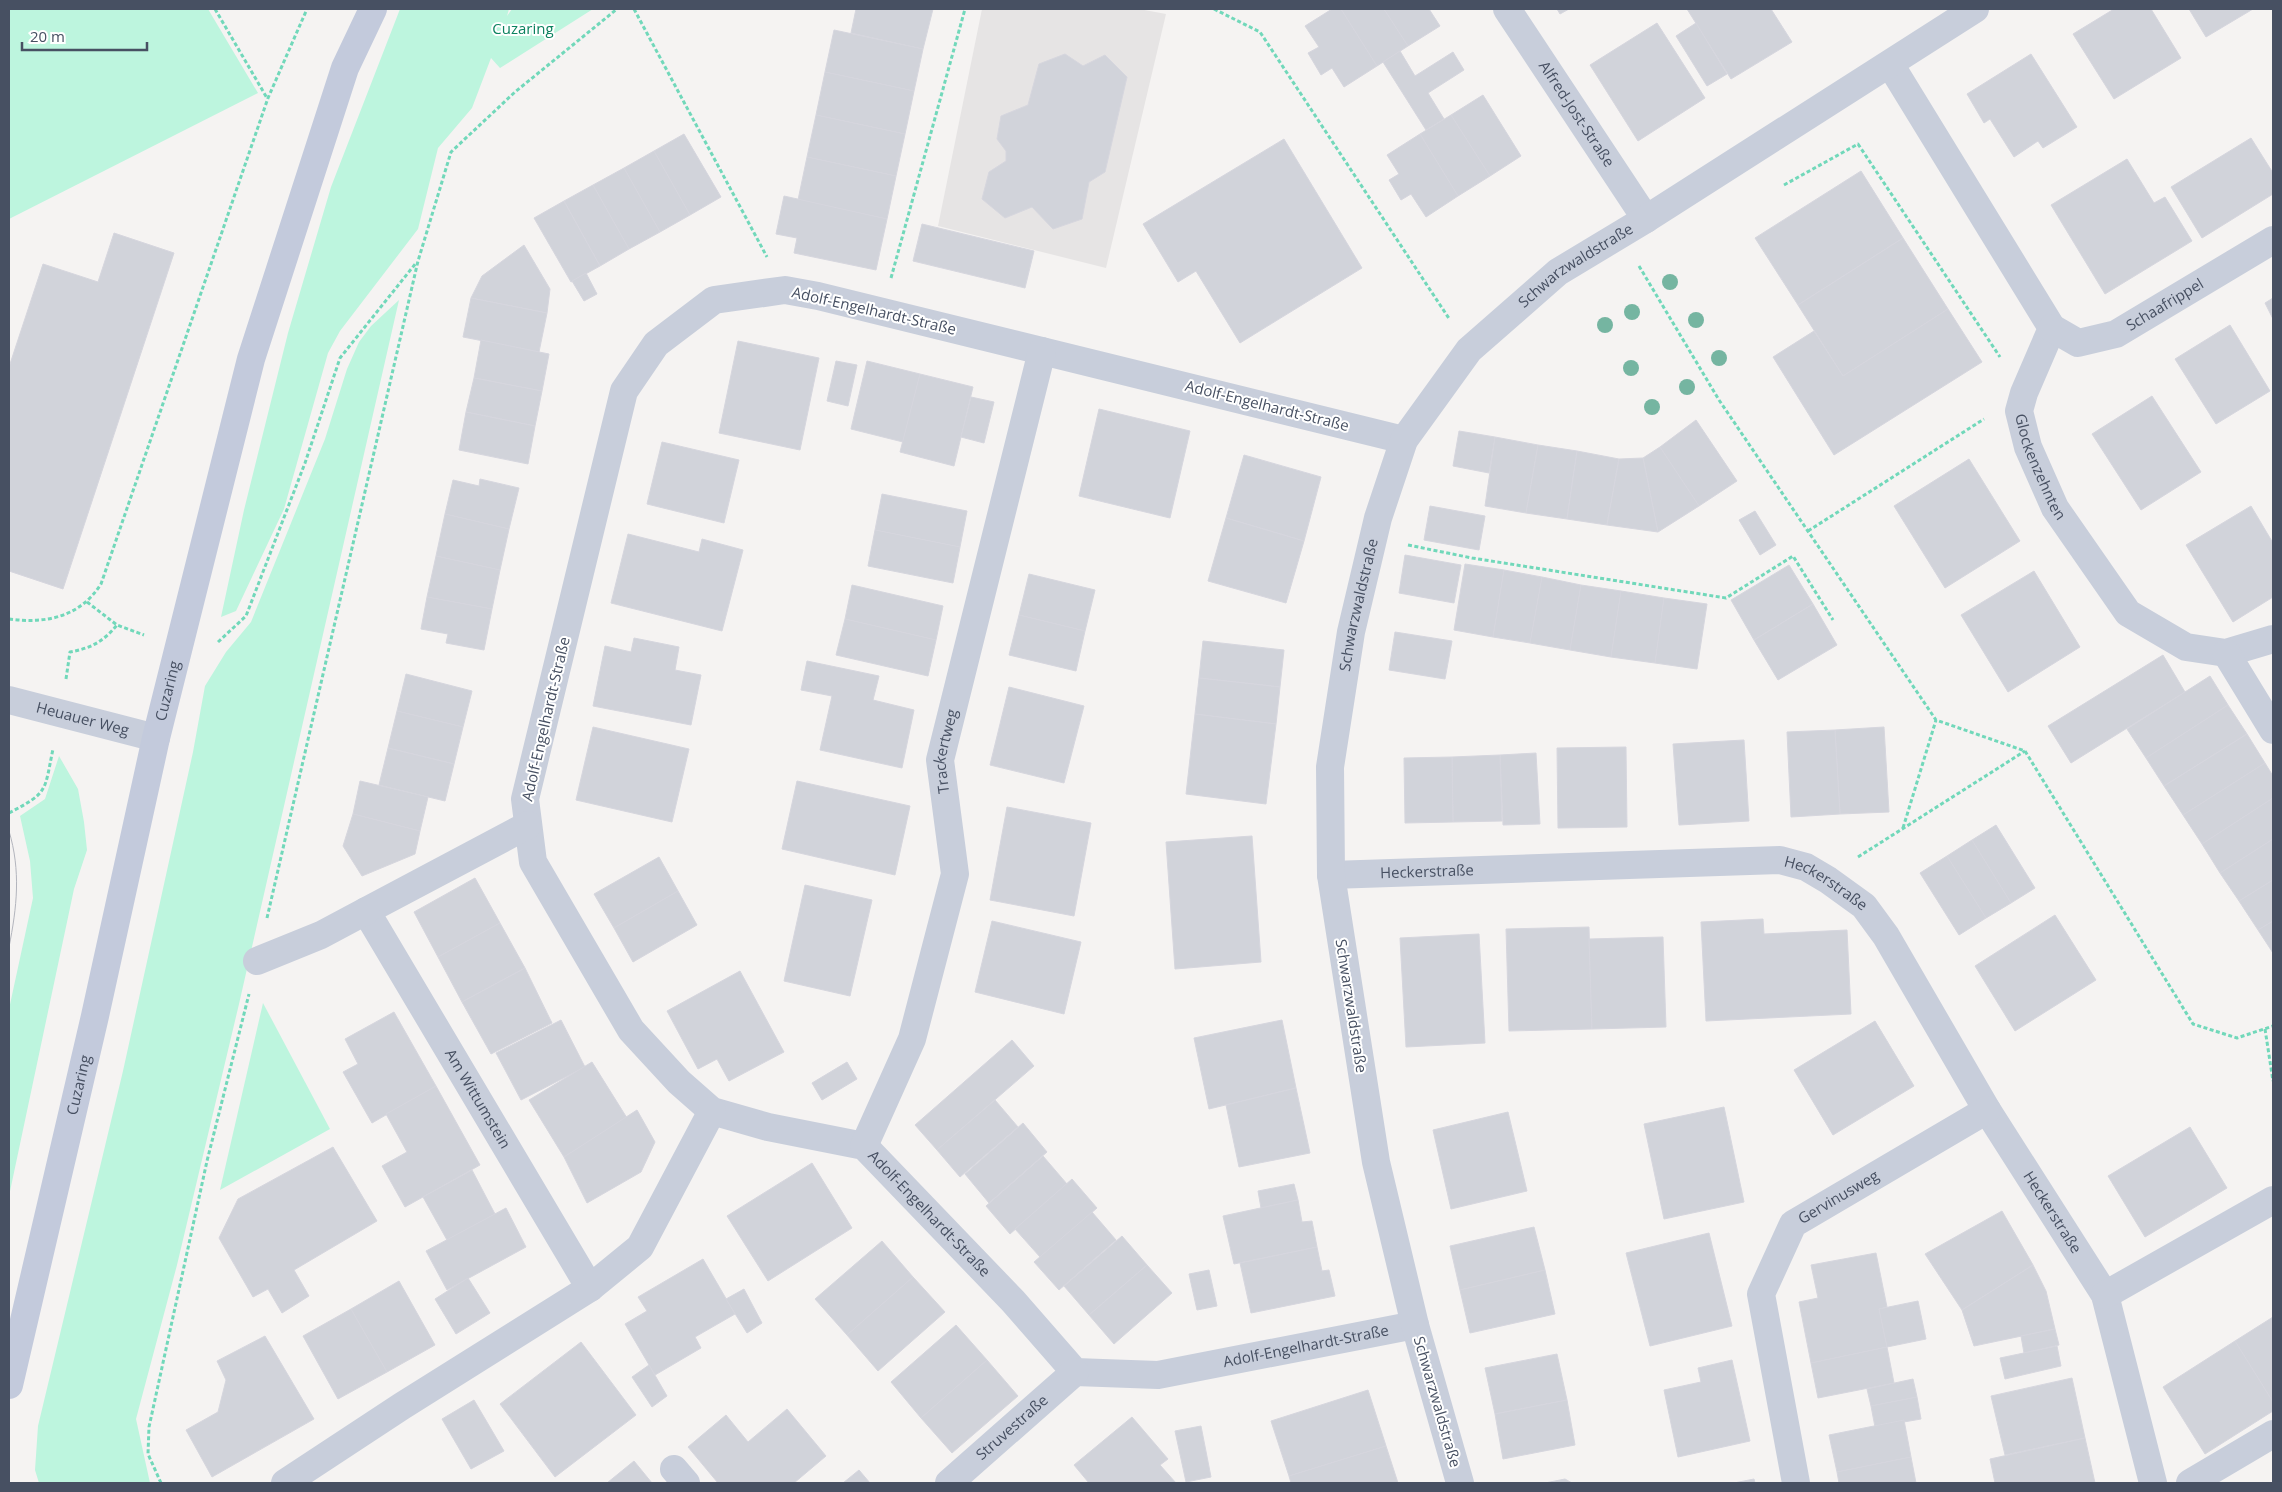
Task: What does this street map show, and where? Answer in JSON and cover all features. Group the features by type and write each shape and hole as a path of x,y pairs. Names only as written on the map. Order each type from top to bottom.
{"main road":[{"name":"Cuzaring","path":"9,1385 96,1016 156,738 251,359 345,68 374,9"}],"street":[{"name":"Alfred-Jost-Straße","path":"1508,9 1646,219"},
{"name":"Schwarzwaldstraße","path":"1460,1483 1416,1326 1376,1162 1331,875 1330,767 1351,632 1378,518 1404,440 1469,350 1558,272 1646,219 1975,9"},
{"path":"1890,64 2052,328"},
{"name":"Schaafrippel","path":"2052,328 2078,343 2116,334 2273,240"},
{"name":"Adolf-Engelhardt-Straße","path":"1404,440 882,311 785,290 714,300 656,344 624,391 525,799 533,862 631,1030 679,1082 712,1111 768,1127 864,1146 1013,1301 1075,1372 1158,1375 1416,1326"},
{"name":"Glockenzehnten","path":"2052,328 2024,393 2019,412 2028,447 2055,508 2128,613 2186,647 2226,653 2273,639"},
{"name":"Trackertweg","path":"864,1146 912,1039 955,874 940,760 1042,351"},
{"path":"2226,653 2273,730"},
{"name":"Heuauer Weg","path":"9,700 156,738"},
{"path":"257,961 321,935 528,825"},
{"name":"Heckerstraße","path":"1331,875 1780,860 1806,866 1864,906 1886,936 1987,1110 2105,1295 2153,1483"},
{"name":"Am Wittumstein","path":"366,911 590,1288"},
{"name":"Gervinusweg","path":"1796,1483 1761,1294 1793,1224 1987,1110"},
{"path":"285,1483 402,1406 590,1288 640,1247 712,1111"},
{"path":"2105,1295 2273,1200"},
{"name":"Struvestraße","path":"948,1483 1075,1372"},
{"path":"2190,1483 2273,1434"}],"path":[{"path":"215,9 268,98"},
{"path":"9,619 26,621 52,619 67,614 87,602 101,584 268,98 307,9"},
{"path":"161,1483 148,1454 149,1427 207,1162 257,961 418,261 450,152 515,92 617,9"},
{"path":"634,9 785,290"},
{"path":"882,311 965,9"},
{"path":"1214,9 1260,32 1469,350"},
{"path":"1784,185 1858,144 2024,393 1808,532"},
{"path":"1620,234 1719,400 1936,720 2025,751 2193,1024 2237,1038 2273,1026"},
{"path":"87,602 117,626 179,646 216,643 246,616 305,463 340,358 418,261"},
{"path":"1373,538 1472,558 1726,598 1793,556 1833,620"},
{"path":"1903,829 1936,720"},
{"path":"1828,880 1848,863 2025,751"},
{"path":"2265,1029 2273,1081"}],"shaded area":[{"path":"982,9 1139,9 1166,14 1106,268 938,226"}],"green space":[{"path":"9,9 208,9 258,93 9,219"},
{"path":"400,9 509,9 507,16 512,9 593,9 500,68 491,58 472,108 438,148 418,229 340,331 328,353 284,509 236,611 221,617 244,510 288,333 331,187"},
{"path":"399,300 239,1004 177,1265 136,1419 150,1483 39,1483 35,1470 38,1426 123,1071 193,752 205,686 226,652 251,622 325,439 347,369 359,342 371,326"},
{"path":"59,756 78,789 87,850 74,889 9,1196 9,1009 33,898 30,861 20,816 45,799"},
{"path":"263,1003 330,1129 220,1190"}],"building":[{"path":"856,9 933,9 923,49 851,33"},
{"path":"1332,9 1341,9 1377,66 1344,87 1332,68 1321,75 1308,53 1319,47 1305,26"},
{"path":"1341,9 1384,9 1408,46 1377,66"},
{"path":"1384,9 1429,9 1440,26 1408,46"},
{"path":"1557,9 1569,9 1560,14"},
{"path":"1687,9 1771,9 1792,42 1731,79"},
{"path":"2114,9 2151,9 2181,58 2114,99 2073,34"},
{"path":"2189,9 2253,9 2206,37"},
{"path":"1657,23 1705,98 1638,141 1590,65"},
{"path":"1696,23 1727,74 1707,86 1676,36"},
{"path":"834,30 923,49 914,91 825,72"},
{"path":"1400,51 1415,76 1453,52 1464,70 1428,93 1444,119 1426,130 1383,62"},
{"path":"1065,54 1083,66 1105,55 1127,77 1105,172 1089,182 1082,219 1053,229 1032,207 1005,218 982,199 989,172 1006,161 1006,151 997,139 1001,116 1028,105 1039,64"},
{"path":"2031,54 2077,127 2043,148 2038,141 2014,157 1990,119 1984,123 1967,94"},
{"path":"825,72 914,91 905,134 816,115"},
{"path":"1483,95 1521,156 1490,176 1451,115"},
{"path":"816,115 905,134 896,176 807,157"},
{"path":"1451,115 1490,176 1458,196 1420,134"},
{"path":"684,134 721,197 690,215 654,151"},
{"path":"1420,134 1458,196 1426,217 1411,194 1401,200 1389,180 1399,174 1387,155"},
{"path":"2251,138 2273,173 2273,194 2202,238 2171,187"},
{"path":"1284,139 1362,268 1240,343 1196,271 1178,282 1143,224"},
{"path":"654,151 690,215 660,232 624,168"},
{"path":"807,157 896,176 887,219 798,200"},
{"path":"2127,159 2154,203 2165,197 2192,241 2105,294 2051,205"},
{"path":"624,168 660,232 629,249 593,185"},
{"path":"1861,171 1903,238 1798,305 1755,238"},
{"path":"593,185 629,249 600,266 564,201"},
{"path":"784,196 887,219 876,270 794,253 797,238 776,234"},
{"path":"564,201 600,266 571,282 534,218"},
{"path":"922,224 1034,251 1025,288 913,261"},
{"path":"114,233 174,253 63,589 9,571 9,367 43,264 98,282"},
{"path":"1903,238 1948,309 1843,376 1798,305"},
{"path":"524,245 550,289 547,313 471,298 482,276"},
{"path":"586,273 597,294 584,301 572,281"},
{"path":"471,298 547,313 539,352 463,337"},
{"path":"2273,298 2273,319 2265,303"},
{"path":"1948,309 1982,362 1834,455 1773,357 1814,331 1843,376"},
{"path":"2230,325 2270,391 2216,424 2175,359"},
{"path":"481,340 549,354 542,391 474,378"},
{"path":"738,341 819,358 800,450 719,433"},
{"path":"836,361 857,365 848,406 827,401"},
{"path":"867,361 920,374 903,442 851,429"},
{"path":"920,374 973,387 954,466 900,452"},
{"path":"474,378 542,391 535,426 466,412"},
{"path":"2152,396 2201,472 2141,510 2092,434"},
{"path":"971,397 994,402 984,443 961,437"},
{"path":"1099,409 1190,431 1170,518 1079,496"},
{"path":"466,412 535,426 528,464 459,450"},
{"path":"1696,420 1737,481 1699,506 1660,447"},
{"path":"1459,431 1495,437 1489,473 1453,466"},
{"path":"1495,437 1538,445 1526,513 1485,506"},
{"path":"662,442 739,460 724,523 647,504"},
{"path":"1538,445 1577,451 1567,519 1526,513"},
{"path":"1660,447 1699,506 1658,532 1643,458"},
{"path":"1577,451 1619,459 1607,525 1567,519"},
{"path":"1244,455 1321,477 1304,541 1226,518"},
{"path":"1643,458 1658,532 1607,525 1619,459"},
{"path":"1969,459 2020,541 1945,588 1894,506"},
{"path":"480,479 519,488 509,529 445,514 453,480 479,486"},
{"path":"882,494 967,511 960,547 875,530"},
{"path":"1430,506 1485,516 1479,550 1424,540"},
{"path":"2251,506 2273,543 2273,597 2233,622 2186,545"},
{"path":"1755,511 1776,545 1760,555 1739,520"},
{"path":"445,514 509,529 500,570 436,556"},
{"path":"1226,518 1304,541 1286,603 1208,581"},
{"path":"875,530 960,547 953,583 868,566"},
{"path":"628,534 699,552 702,539 743,550 722,631 611,603"},
{"path":"1405,555 1461,565 1454,603 1399,593"},
{"path":"436,556 500,570 492,609 427,597"},
{"path":"1465,564 1504,570 1493,637 1454,630"},
{"path":"1789,565 1813,604 1754,640 1731,600"},
{"path":"1504,570 1542,577 1530,643 1493,637"},
{"path":"2034,571 2080,647 2008,692 1961,615"},
{"path":"1029,574 1095,590 1085,631 1019,615"},
{"path":"1542,577 1581,585 1570,650 1530,643"},
{"path":"852,585 943,606 936,640 845,619"},
{"path":"1581,585 1621,591 1611,657 1570,650"},
{"path":"1621,591 1664,598 1655,663 1611,657"},
{"path":"427,597 492,609 484,650 446,643 448,634 421,629"},
{"path":"1664,598 1707,604 1697,669 1655,663"},
{"path":"1813,604 1837,645 1778,680 1754,640"},
{"path":"1019,615 1085,631 1076,671 1009,655"},
{"path":"845,619 936,640 928,676 836,655"},
{"path":"1395,632 1452,641 1445,679 1389,670"},
{"path":"634,638 679,647 675,670 701,675 691,725 593,706 605,646 631,652"},
{"path":"1203,641 1284,650 1280,687 1199,678"},
{"path":"2163,655 2185,692 2071,763 2048,726"},
{"path":"807,661 879,676 873,700 914,710 902,768 820,750 832,696 801,690"},
{"path":"406,674 472,691 463,727 397,711"},
{"path":"2210,676 2228,705 2146,758 2127,729"},
{"path":"1199,678 1280,687 1276,724 1195,714"},
{"path":"1009,687 1084,706 1064,783 990,765"},
{"path":"2228,705 2247,734 2164,786 2146,758"},
{"path":"397,711 463,727 454,764 388,748"},
{"path":"1195,714 1276,724 1266,804 1186,794"},
{"path":"593,727 689,749 672,822 576,800"},
{"path":"1884,727 1889,812 1840,814 1835,730"},
{"path":"1835,730 1840,814 1791,817 1787,732"},
{"path":"2247,734 2265,763 2183,815 2164,786"},
{"path":"1744,740 1749,821 1679,825 1673,744"},
{"path":"1626,747 1627,827 1558,828 1557,748"},
{"path":"388,748 454,764 445,801 379,785"},
{"path":"1536,753 1540,824 1503,825 1500,755"},
{"path":"1500,755 1502,821 1453,822 1452,757"},
{"path":"1452,757 1453,822 1405,823 1404,758"},
{"path":"2265,763 2273,776 2273,798 2202,844 2183,815"},
{"path":"360,781 428,797 420,831 353,814"},
{"path":"797,781 910,806 895,875 782,849"},
{"path":"2273,798 2273,839 2220,873 2202,844"},
{"path":"1007,807 1091,823 1074,916 990,900"},
{"path":"353,814 420,831 415,854 362,876 343,846"},
{"path":"1996,825 2035,888 2011,903 1972,840"},
{"path":"1252,836 1261,962 1175,969 1166,842"},
{"path":"2273,839 2273,880 2239,901 2220,873"},
{"path":"1972,840 2011,903 1986,918 1947,856"},
{"path":"1947,856 1986,918 1959,935 1920,873"},
{"path":"659,857 678,891 614,928 594,894"},
{"path":"475,878 500,923 438,957 414,912"},
{"path":"2273,880 2273,921 2258,930 2239,901"},
{"path":"805,885 872,900 850,996 784,981"},
{"path":"678,891 697,925 633,962 614,928"},
{"path":"2055,915 2096,980 2015,1031 1975,966"},
{"path":"1763,919 1764,934 1847,930 1851,1014 1706,1021 1701,922"},
{"path":"992,921 1081,942 1064,1014 975,992"},
{"path":"2273,921 2273,953 2258,930"},
{"path":"500,923 525,968 462,1002 438,957"},
{"path":"1589,927 1592,1029 1509,1031 1506,929"},
{"path":"1479,934 1485,1043 1406,1047 1400,938"},
{"path":"1663,937 1666,1027 1592,1029 1589,939"},
{"path":"525,968 552,1023 491,1054 462,1002"},
{"path":"740,971 784,1052 729,1081 717,1059 698,1069 667,1011"},
{"path":"394,1012 436,1086 372,1123 343,1072 358,1064 345,1039"},
{"path":"561,1020 585,1067 521,1100 496,1053"},
{"path":"1282,1020 1296,1088 1209,1109 1194,1038"},
{"path":"1875,1021 1914,1086 1833,1135 1794,1070"},
{"path":"1012,1040 1034,1066 937,1150 915,1125"},
{"path":"592,1062 627,1118 564,1157 529,1100"},
{"path":"847,1062 857,1079 822,1100 812,1083"},
{"path":"436,1086 480,1165 405,1207 382,1166 407,1152 386,1114"},
{"path":"1296,1088 1310,1153 1239,1167 1226,1105"},
{"path":"995,1100 1018,1127 960,1177 937,1150"},
{"path":"1724,1107 1744,1202 1664,1219 1644,1124"},
{"path":"637,1110 655,1142 641,1172 587,1203 564,1157"},
{"path":"1508,1112 1527,1191 1451,1209 1433,1130"},
{"path":"1023,1123 1047,1152 989,1203 965,1174"},
{"path":"2190,1127 2227,1188 2145,1237 2108,1176"},
{"path":"333,1147 377,1221 294,1270 309,1296 282,1313 268,1289 253,1297 219,1238 238,1199"},
{"path":"1043,1156 1067,1184 1010,1234 986,1206"},
{"path":"812,1163 852,1228 768,1281 727,1216"},
{"path":"472,1170 495,1214 447,1240 423,1197"},
{"path":"1072,1179 1097,1208 1040,1257 1015,1229"},
{"path":"1294,1184 1298,1200 1261,1208 1258,1191"},
{"path":"1298,1200 1302,1222 1312,1221 1317,1247 1234,1264 1223,1216"},
{"path":"506,1208 526,1247 447,1290 426,1251"},
{"path":"2002,1211 2033,1265 1962,1310 1925,1254"},
{"path":"1092,1212 1116,1240 1059,1290 1034,1262"},
{"path":"1534,1227 1545,1270 1460,1290 1450,1246"},
{"path":"1709,1233 1732,1326 1650,1346 1626,1253"},
{"path":"1122,1236 1147,1265 1089,1315 1064,1286"},
{"path":"882,1241 913,1277 847,1335 815,1299"},
{"path":"1317,1247 1322,1271 1329,1270 1335,1296 1251,1313 1240,1263"},
{"path":"1876,1253 1887,1307 1879,1309 1887,1347 1811,1363 1799,1302 1818,1298 1811,1265"},
{"path":"703,1259 735,1314 695,1337 701,1348 655,1375 625,1324 647,1311 638,1297"},
{"path":"1147,1265 1172,1293 1114,1344 1089,1315"},
{"path":"2033,1265 2046,1291 2055,1329 1974,1346 1962,1310"},
{"path":"1209,1270 1217,1306 1197,1310 1189,1274"},
{"path":"1545,1270 1555,1314 1470,1333 1460,1290"},
{"path":"913,1277 945,1312 878,1371 847,1335"},
{"path":"468,1278 490,1313 456,1334 435,1299"},
{"path":"399,1281 435,1345 387,1372 351,1309"},
{"path":"744,1289 762,1323 747,1333 726,1299"},
{"path":"1918,1301 1926,1339 1887,1347 1879,1309"},
{"path":"351,1309 387,1372 338,1399 303,1336"},
{"path":"2273,1317 2273,1402 2235,1341"},
{"path":"956,1325 987,1360 921,1418 891,1382"},
{"path":"2055,1329 2059,1345 2024,1353 2021,1336"},
{"path":"265,1336 314,1419 212,1477 186,1430 218,1412 226,1380 217,1361"},
{"path":"2235,1341 2273,1402 2273,1411 2205,1454 2163,1387"},
{"path":"581,1342 636,1415 555,1477 500,1404"},
{"path":"2057,1346 2061,1366 2005,1379 2000,1358"},
{"path":"1887,1347 1894,1383 1818,1398 1811,1363"},
{"path":"1557,1354 1567,1400 1495,1414 1485,1368"},
{"path":"987,1360 1018,1396 952,1453 921,1418"},
{"path":"1732,1360 1750,1441 1678,1457 1664,1390 1701,1382 1698,1368"},
{"path":"649,1365 667,1396 652,1407 632,1377"},
{"path":"2072,1378 2085,1438 2005,1455 1991,1396"},
{"path":"1913,1379 1917,1397 1871,1406 1867,1389"},
{"path":"1368,1390 1386,1446 1289,1476 1271,1421"},
{"path":"1917,1397 1921,1419 1875,1427 1871,1406"},
{"path":"474,1400 504,1451 471,1469 442,1419"},
{"path":"1567,1400 1575,1445 1503,1459 1495,1414"},
{"path":"787,1409 826,1456 794,1483 718,1483 688,1447 726,1415 748,1442"},
{"path":"1132,1417 1168,1459 1160,1465 1176,1483 1089,1483 1074,1465"},
{"path":"1904,1420 1911,1457 1837,1472 1829,1435"},
{"path":"1201,1426 1211,1477 1186,1482 1175,1431"},
{"path":"2085,1438 2095,1483 1995,1483 1990,1459"},
{"path":"1386,1446 1398,1483 1291,1483 1289,1476"},
{"path":"1911,1457 1916,1483 1839,1483 1837,1472"},
{"path":"634,1461 652,1483 607,1483"},
{"path":"859,1470 870,1483 843,1483"},
{"path":"1565,1479 1572,1483 1545,1483"},
{"path":"1754,1479 1755,1483 1734,1483"}],"tram line":[{"path":"9,831 13,846 16,875 16,903 9,947"}]}
